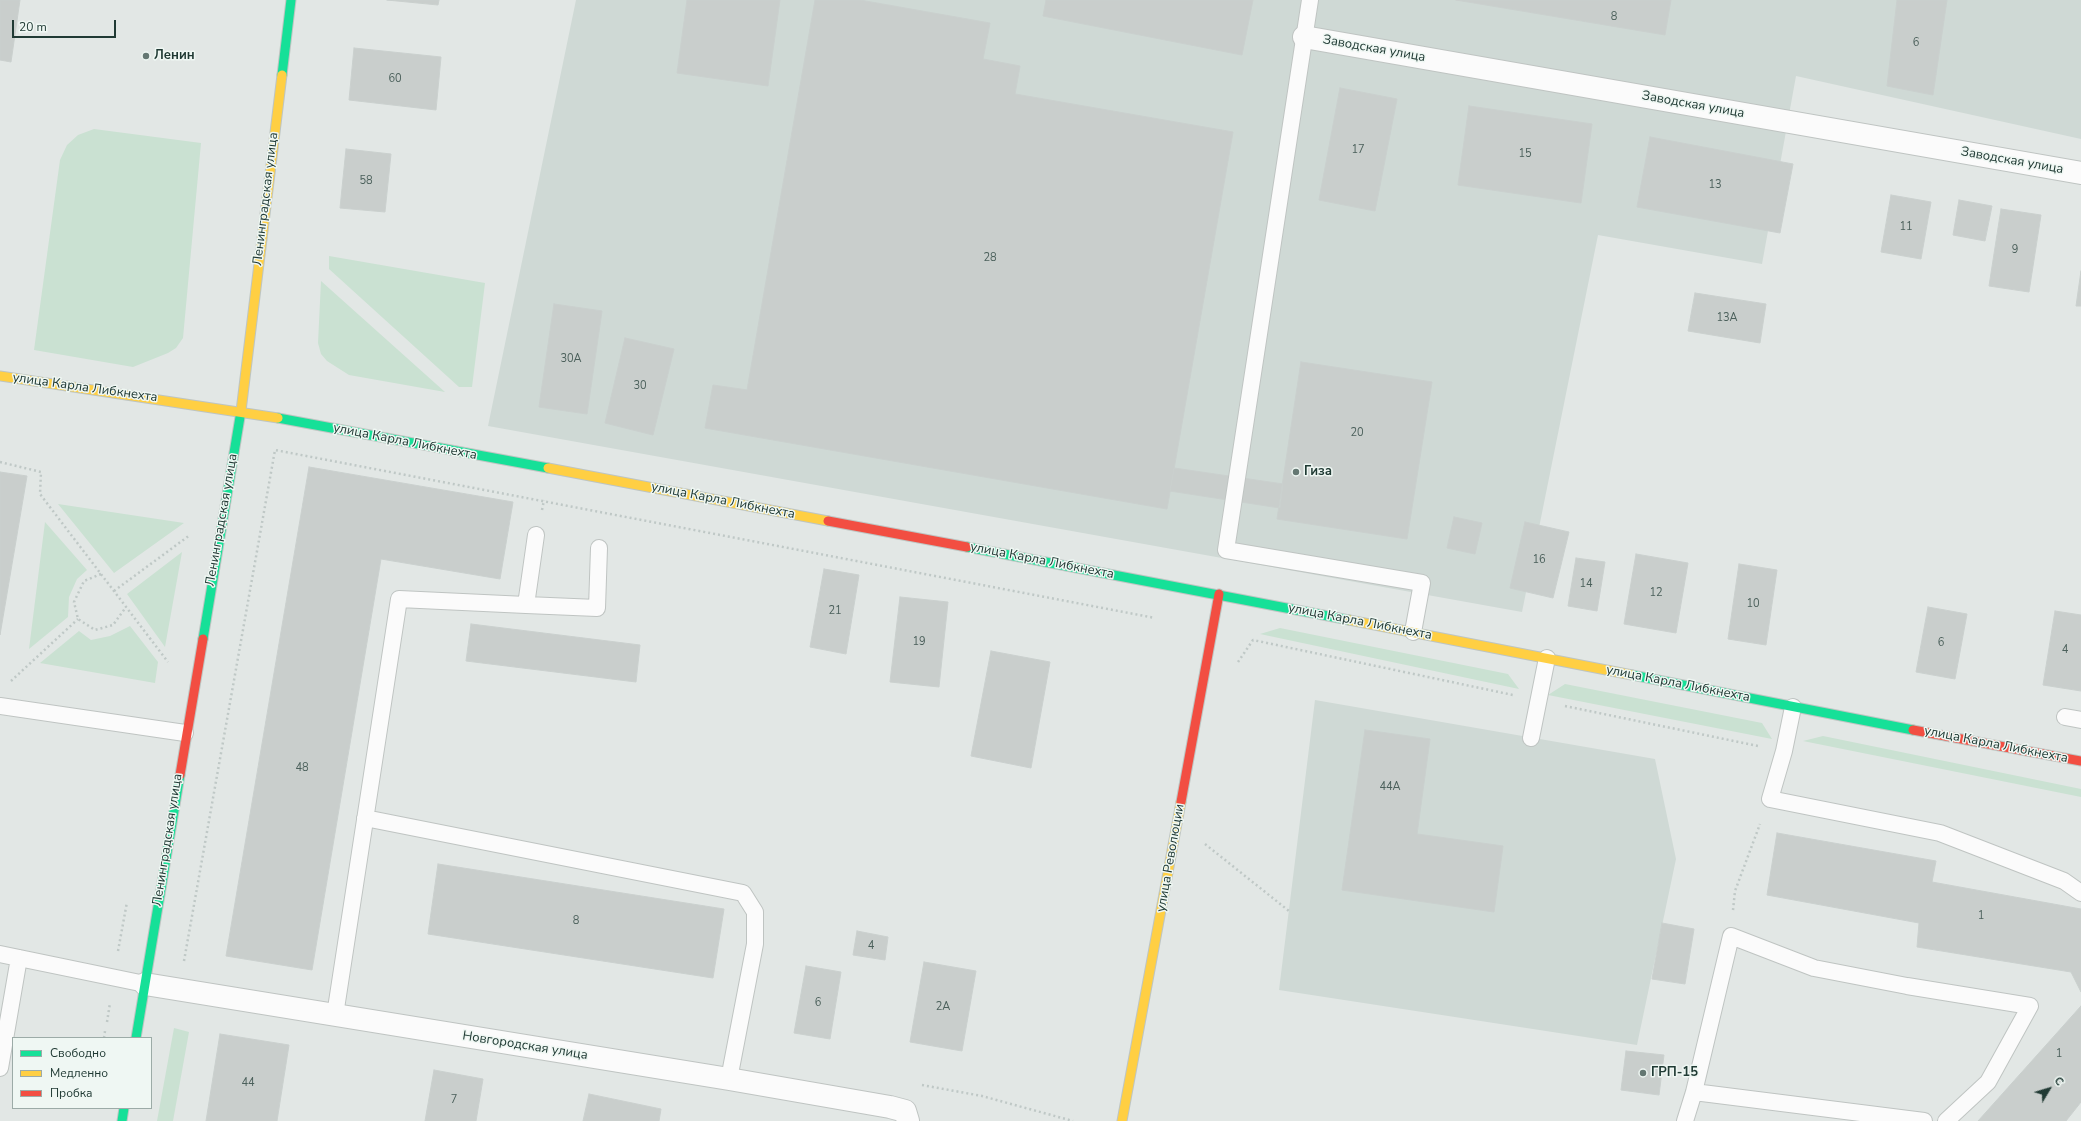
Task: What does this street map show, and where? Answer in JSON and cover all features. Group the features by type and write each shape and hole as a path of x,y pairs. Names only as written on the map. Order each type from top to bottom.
{"main road":[{"name":"Ленинградская улица","path":"136,1037 185,733 241,411 291,0"},
{"name":"улица Карла Либкнехта","path":"0,376 241,411 1219,594 1793,707 2081,761"},
{"name":"улица Революции","path":"1122,1121 1219,594"},
{"path":"122,1121 124,1109"}],"street":[{"name":"Заводская улица","path":"1304,37 2081,173"},
{"name":"Новгородская улица","path":"145,984 729,1079 907,1116"}],"lane":[{"path":"1310,0 1226,550 1422,583 1413,632"},
{"path":"526,605 536,535"},
{"path":"335,1015 399,599 597,608 599,548"},
{"path":"1531,738 1547,658"},
{"path":"0,706 185,733"},
{"path":"1793,707 1784,751 1770,799 1940,833 2064,881 2081,893"},
{"path":"2065,716 2081,720"},
{"path":"365,818 743,893 755,912 755,944 729,1079"},
{"path":"1684,1121 1694,1092 1731,936 1814,968 1907,986 2030,1006 1988,1082 1946,1121"},
{"path":"0,954 145,984"},
{"path":"0,1068 19,958"},
{"path":"1694,1092 1924,1121"}],"path":[{"path":"0,462 41,472 40,494 168,662"},
{"path":"189,542 191,528"},
{"path":"114,591 190,535"},
{"path":"101,574 84,581 74,602 78,619 95,630 113,625 126,607"},
{"path":"8,686 11,680 78,619"},
{"path":"167,669 170,655"},
{"path":"1731,936 1734,891 1770,799"},
{"path":"1205,844 1289,911"},
{"path":"106,1023 127,900"},
{"path":"104,1037 105,1030"}],"shaded area":[{"path":"576,0 2081,0 2081,139 1796,76 1762,264 1598,235 1522,612 488,426"},
{"path":"1315,700 1655,759 1676,859 1637,1045 1279,990"}],"green space":[{"path":"94,129 201,143 183,338 176,348 168,353 133,367 34,350 60,160 67,145 78,135"},
{"path":"329,256 485,283 472,387 459,387 329,269"},
{"path":"321,281 445,392 349,375 327,361 321,354 318,343"},
{"path":"58,504 184,523 114,573"},
{"path":"45,522 87,570 77,579 69,597 68,617 29,649"},
{"path":"182,552 165,647 127,594"},
{"path":"130,626 158,662 155,683 40,663 79,631 91,640 110,636"},
{"path":"1280,628 1508,674 1519,689 1260,634"},
{"path":"1565,684 1762,723 1772,739 1548,695"},
{"path":"1823,736 2081,789 2081,797 1803,741"},
{"path":"174,1028 189,1032 173,1121 157,1121"}],"building":[{"path":"0,0 20,0 11,62 0,60"},
{"path":"387,0 439,0 438,5"},
{"path":"687,0 780,0 768,86 677,73"},
{"path":"815,0 860,0 990,23 983,59 1020,66 1015,94 1233,132 1167,509 705,428 713,385 747,390"},
{"path":"1046,0 1253,0 1242,55 1043,16"},
{"path":"1456,0 1671,0 1665,35"},
{"path":"1897,0 1947,0 1933,95 1887,86"},
{"path":"354,48 441,57 436,110 349,100"},
{"path":"1340,88 1397,99 1375,211 1319,200"},
{"path":"1469,106 1592,124 1581,203 1458,185"},
{"path":"1650,137 1793,164 1780,233 1637,207"},
{"path":"346,149 391,154 385,212 340,208"},
{"path":"1891,195 1931,202 1921,259 1881,252"},
{"path":"1959,200 1992,206 1985,241 1953,235"},
{"path":"2001,209 2041,215 2029,292 1989,286"},
{"path":"2081,271 2081,306 2076,306"},
{"path":"1695,293 1766,304 1760,343 1688,331"},
{"path":"554,304 602,311 587,414 539,407"},
{"path":"625,338 674,349 653,435 605,423"},
{"path":"1301,362 1432,382 1407,539 1277,519"},
{"path":"309,467 513,502 500,579 381,559 312,970 226,956"},
{"path":"1174,468 1283,484 1280,508 1170,491"},
{"path":"0,472 27,476 0,635"},
{"path":"1454,517 1482,523 1475,554 1447,548"},
{"path":"1525,522 1569,532 1553,598 1510,588"},
{"path":"1636,554 1688,563 1676,633 1624,624"},
{"path":"1576,558 1605,562 1597,611 1568,606"},
{"path":"1739,564 1777,570 1766,645 1728,639"},
{"path":"824,569 859,575 846,654 810,647"},
{"path":"900,597 948,602 939,687 890,682"},
{"path":"1928,607 1967,614 1955,679 1916,672"},
{"path":"2055,611 2081,615 2081,691 2043,685"},
{"path":"471,624 640,645 636,682 466,661"},
{"path":"991,651 1050,662 1031,768 971,756"},
{"path":"1365,730 1430,739 1417,834 1503,846 1494,912 1342,890"},
{"path":"1777,833 1936,861 1932,882 2081,909 2081,992 2071,972 1917,947 1919,923 1767,895"},
{"path":"438,864 724,909 713,978 428,934"},
{"path":"1662,923 1694,929 1685,984 1652,979"},
{"path":"857,931 888,937 885,960 853,955"},
{"path":"924,962 976,971 962,1051 910,1042"},
{"path":"806,966 841,972 830,1039 794,1033"},
{"path":"2081,1006 2081,1102 2066,1121 1978,1121"},
{"path":"220,1034 289,1045 277,1121 206,1121"},
{"name":"ГРП-15","path":"1626,1051 1664,1055 1659,1095 1621,1090"},
{"path":"434,1070 483,1079 476,1121 425,1121"},
{"path":"589,1094 661,1109 659,1121 583,1121"}],"traffic: fast":[{"path":"282,75 291,0"},
{"path":"203,639 241,411"},
{"path":"278,418 548,468"},
{"path":"967,547 1349,620"},
{"path":"1632,675 1913,730"},
{"path":"136,1037 180,775"},
{"path":"122,1121 124,1109"}],"traffic: slow":[{"path":"241,411 282,75"},
{"path":"0,376 278,418"},
{"path":"548,468 828,521"},
{"path":"1349,620 1632,675"},
{"path":"1122,1121 1181,802"}],"traffic: jam":[{"path":"828,521 967,547"},
{"path":"1181,802 1219,594"},
{"path":"180,775 203,639"},
{"path":"1913,730 2081,761"}],"place":[{"name":"Ленин","path":"146,56"},
{"name":"Гиза","path":"1296,472"},
{"name":"ГРП-15","path":"1643,1073"}]}
